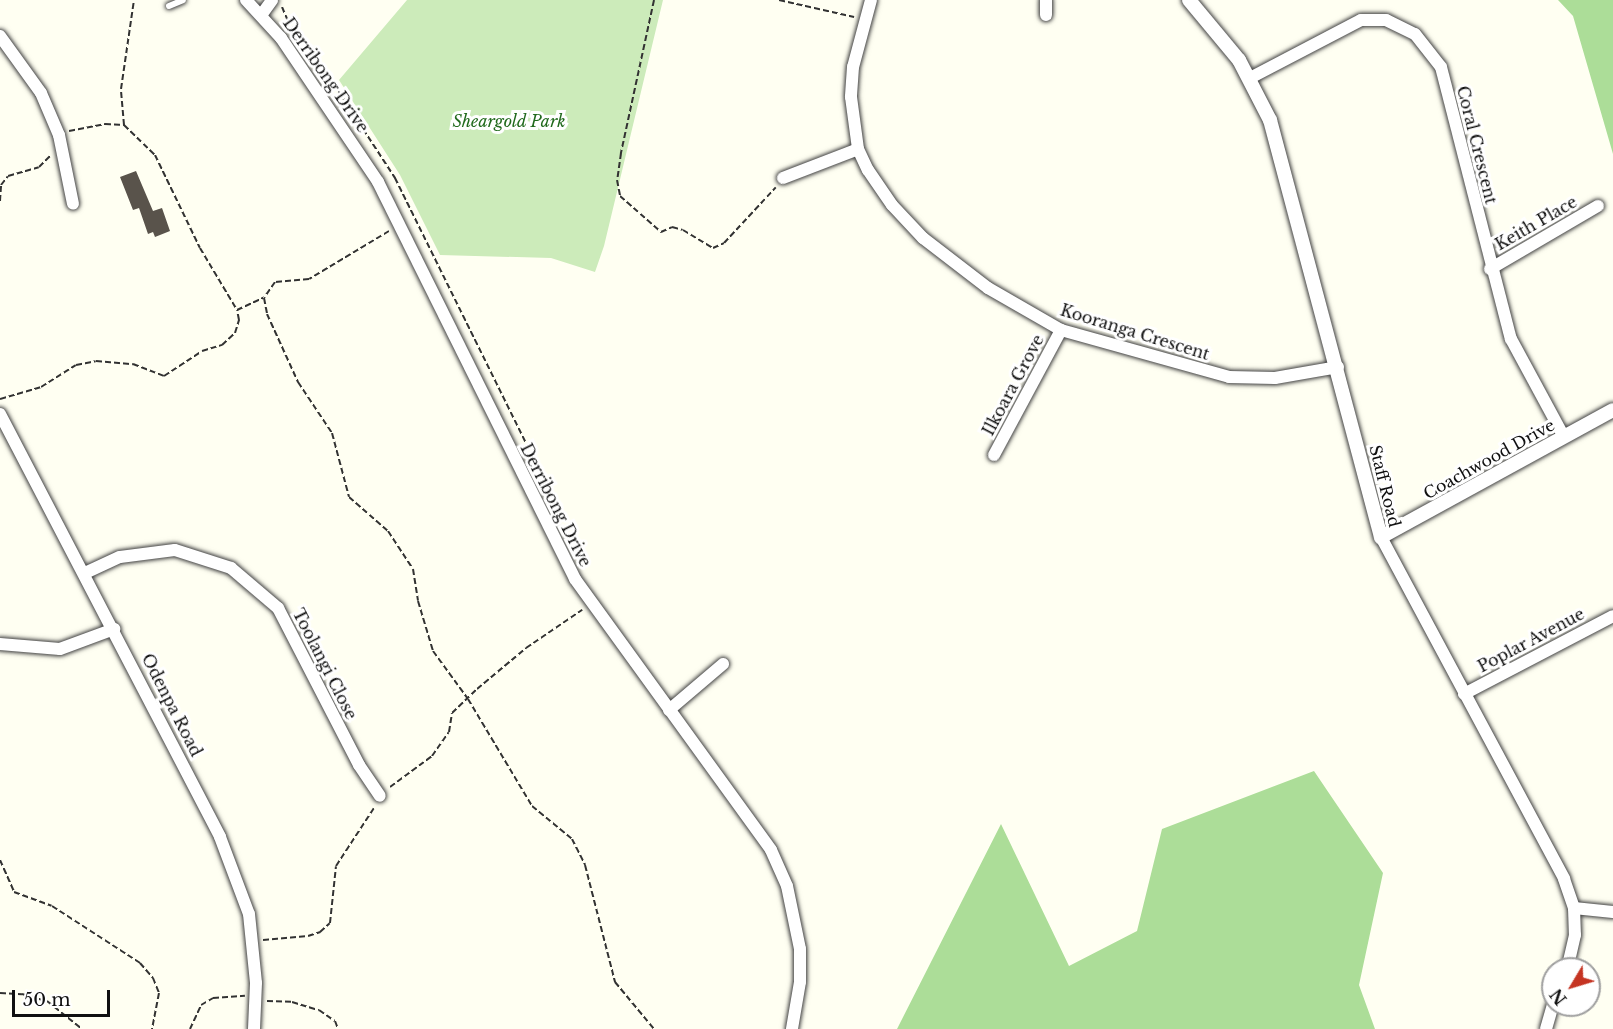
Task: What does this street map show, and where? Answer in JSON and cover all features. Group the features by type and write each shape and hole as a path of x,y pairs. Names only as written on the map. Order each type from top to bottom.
{"street":[{"name":"Derribong Drive","path":"246,0 262,14 357,148 399,224 559,552 591,604 754,822 787,886 801,966 792,1029"},
{"path":"262,14 272,0"},
{"name":"Kooranga Crescent","path":"871,0 853,67 851,97 858,148 868,170 892,205 923,238 988,288 1061,330 1229,377 1275,378 1338,367"},
{"path":"1046,0 1046,15"},
{"name":"Staff Road","path":"1189,0 1224,39 1250,78 1280,148 1382,537 1564,879 1574,908 1575,935 1570,957"},
{"name":"Coral Crescent","path":"1250,78 1361,20 1386,20 1415,34 1441,67 1511,339 1564,437"},
{"path":"0,36 40,93 59,135 64,148 73,204"},
{"path":"783,178 858,148"},
{"name":"Keith Place","path":"1491,268 1598,206"},
{"name":"Ilkoara Grove","path":"994,455 1061,330"},
{"name":"Coachwood Drive","path":"1382,537 1613,410"},
{"name":"Odenpa Road","path":"0,414 85,573 220,837 249,914 255,1000 254,1029"},
{"name":"Toolangi Close","path":"85,573 120,557 175,550 231,568 278,608 359,765 380,796"},
{"name":"Poplar Avenue","path":"1464,694 1613,616"},
{"path":"0,644 60,649 114,629"},
{"path":"669,710 723,664"},
{"path":"1574,908 1613,912"}],"lane":[{"path":"170,6 183,0"}],"path":[{"path":"124,125 121,89 134,0"},
{"path":"654,0 621,153 617,180 620,196 661,232 672,227 683,230 713,248 724,243 783,178"},
{"path":"779,0 866,20"},
{"path":"0,399 41,387 76,365 96,361 122,362 164,376 202,351 222,345 235,333 239,320 237,310 200,248 155,155 124,125 105,124 59,135"},
{"path":"0,201 1,185 8,176 39,167 64,148"},
{"path":"237,310 264,298 275,282 309,279 399,224"},
{"path":"264,298 298,382 332,433 349,497 388,531 413,569 417,601 433,651 468,699 532,806 572,839 585,865 615,982 654,1029"},
{"path":"252,941 308,936 320,932 330,923 336,866 380,796 432,756 449,732 452,713 526,648 591,604"},
{"path":"0,860 14,892 52,906 140,963 153,978 159,993 152,1029"},
{"path":"0,993 22,994 47,1001 82,1029"},
{"path":"190,1029 201,1005 213,998 243,995 255,1000 292,1002 320,1010 335,1021 338,1029"}],"green space":[{"name":"Sheargold Park","path":"407,0 663,0 604,246 595,272 551,258 440,255 400,175 339,80"},
{"path":"1558,0 1613,0 1613,154 1573,16"},
{"path":"1314,771 1383,873 1359,985 1375,1029 897,1029 1001,824 1069,966 1137,931 1162,829"}],"building":[{"path":"136,171 153,211 162,208 170,231 155,237 153,232 148,234 139,208 133,210 120,177"}]}
